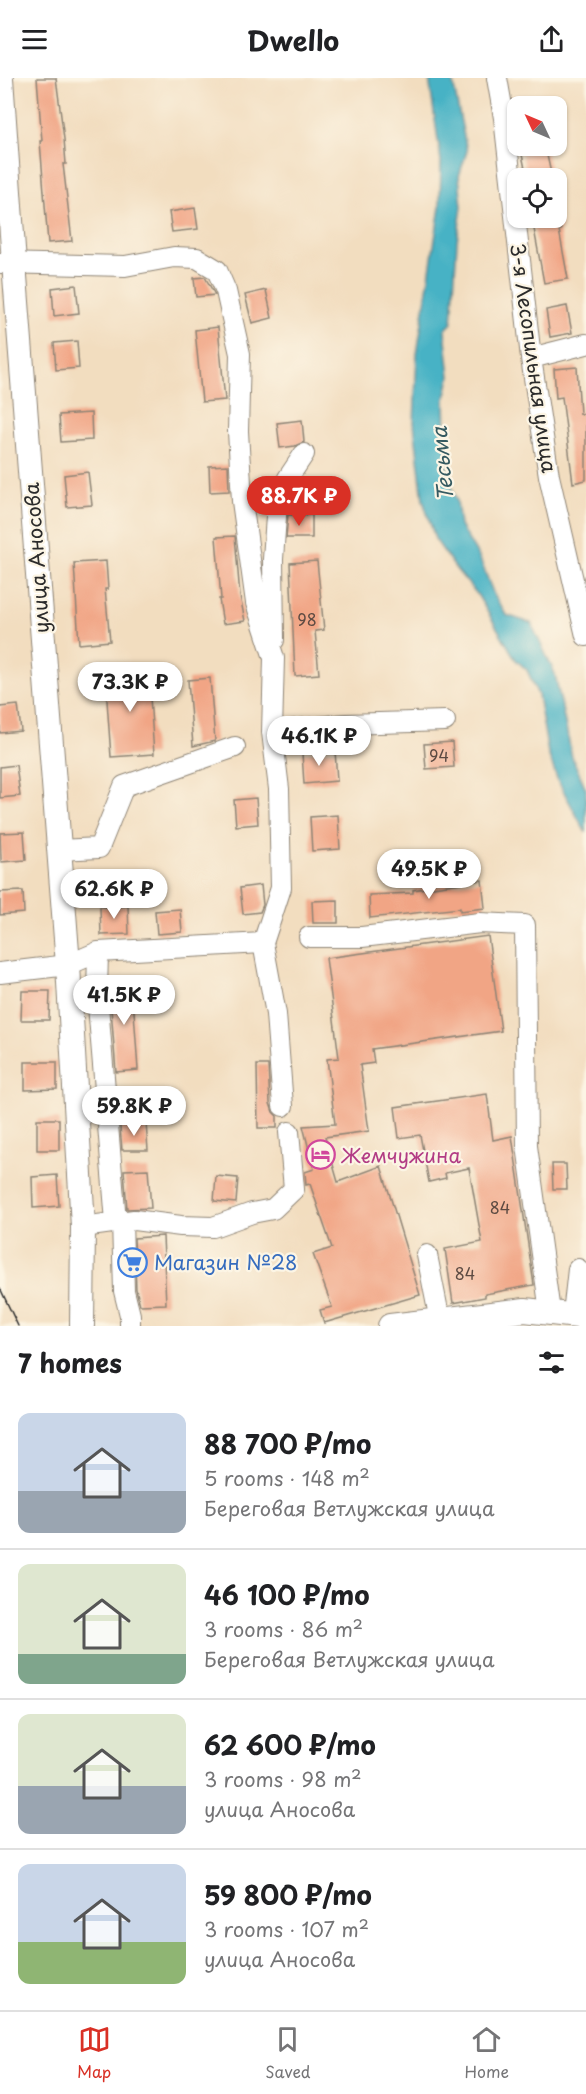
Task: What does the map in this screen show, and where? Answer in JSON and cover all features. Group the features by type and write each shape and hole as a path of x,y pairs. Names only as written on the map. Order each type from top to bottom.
{"main road":[{"name":"улица Аносова","path":"2,78 7,263 68,965 82,1227 82,1326"},
{"path":"390,1326 570,1314"}],"street":[{"name":"3-я Лесопильная улица","path":"497,78 504,118 531,358 549,476 586,636"},
{"path":"7,263 125,266 174,257 197,258 217,270 226,291 240,354 238,431 242,501 256,603 274,658"},
{"path":"531,358 586,344"},
{"path":"283,1106 276,1014 263,943 281,888 279,789 272,732 273,559 277,502 288,478 304,454"},
{"path":"272,732 345,724 446,721"},
{"path":"59,850 99,848 124,786 235,747"},
{"path":"309,938 362,937 480,923 525,925 527,1146 570,1314"},
{"path":"0,973 68,965 98,952 263,943"},
{"path":"98,952 97,993 124,1291 130,1315 130,1326"},
{"path":"82,1227 134,1220 181,1226 213,1227 252,1213 273,1209 294,1189 289,1132"},
{"path":"427,1255 440,1322"},
{"path":"570,1314 578,1269"}],"water":[{"name":"Тесьма","path":"429,78 452,78 467,151 459,176 462,207 457,241 452,323 445,330 450,377 445,399 447,476 457,501 460,526 480,559 494,595 506,615 531,623 555,674 572,757 586,789 586,833 558,781 548,753 538,695 527,670 516,660 477,594 435,539 423,500 414,424 417,354 440,207 441,161"}],"building":[{"path":"37,78 56,78 64,139 66,164 63,164 72,241 48,243"},
{"path":"522,156 547,156 550,168 525,168"},
{"path":"195,208 198,229 172,232 169,212"},
{"path":"534,228 561,228 559,230 568,279 544,283"},
{"path":"205,277 215,295 196,297 194,278"},
{"path":"76,285 79,313 54,316 52,288"},
{"path":"266,290 272,318 252,323 245,295"},
{"path":"567,306 572,333 550,337 546,310"},
{"path":"218,327 225,400 202,402 195,330"},
{"path":"77,341 79,368 56,370 54,343"},
{"path":"577,367 580,414 586,413 586,480 573,483 562,397 556,398 554,369"},
{"path":"91,413 92,440 61,442 59,415"},
{"path":"302,420 304,442 280,448 277,423"},
{"path":"228,465 229,491 210,492 209,466"},
{"path":"88,472 92,505 67,507 64,475"},
{"path":"288,515 312,515 312,538 286,538"},
{"path":"235,536 240,596 245,621 223,624 219,599 221,599 216,537"},
{"path":"106,561 108,589 105,589 110,641 79,644 74,563"},
{"path":"317,561 324,630 315,631 319,674 295,676 290,563"},
{"path":"148,669 154,754 111,757 105,672"},
{"path":"210,678 215,741 193,746 188,680"},
{"path":"18,705 21,731 0,733 0,707"},
{"path":"452,742 454,767 426,769 424,744"},
{"path":"335,750 337,781 304,784 302,753"},
{"path":"16,765 20,796 0,798 0,767"},
{"path":"256,798 258,824 236,826 234,800"},
{"path":"338,815 340,849 312,851 310,817"},
{"path":"24,832 26,860 1,862 0,833"},
{"path":"482,880 485,908 460,911 460,908 370,918 369,895 413,893 413,890"},
{"path":"261,885 263,905 260,912 243,914 240,888"},
{"path":"23,891 24,913 0,915 0,892"},
{"path":"338,900 338,923 313,923 312,901"},
{"path":"128,906 129,934 101,935 100,907"},
{"path":"180,909 182,932 157,934 155,911"},
{"path":"488,936 501,1031 372,1049 374,1063 360,1065 369,1131 325,1137 338,1182 381,1166 420,1295 324,1323 320,1310 332,1307 313,1254 332,1248 310,1184 306,1185 305,1172 314,1169 303,1126 335,1124 327,1059 339,1058 326,958"},
{"path":"132,982 138,1070 116,1072 109,983"},
{"path":"22,991 50,991 49,1020 21,1020"},
{"path":"25,1062 57,1062 57,1089 25,1090"},
{"path":"257,1065 268,1065 270,1103 277,1116 277,1128 258,1128"},
{"path":"487,1094 493,1140 512,1136 534,1285 485,1294 485,1297 453,1303 445,1249 482,1242 469,1168 445,1173 446,1178 429,1182 420,1135 399,1138 395,1107"},
{"path":"37,1119 59,1119 59,1150 37,1150"},
{"path":"146,1123 148,1150 122,1150 120,1126"},
{"path":"552,1164 566,1164 567,1189 553,1189"},
{"path":"148,1169 151,1208 127,1209 124,1170"},
{"path":"57,1175 59,1206 33,1208 32,1177"},
{"path":"216,1176 238,1178 236,1203 214,1201"},
{"path":"163,1236 166,1304 140,1305 136,1289 134,1238"}],"tram line":[{"path":"0,1288 18,1326"}],"place":[{"name":"Жемчужина","path":"320,1155"},
{"name":"Магазин №28","path":"133,1262"}]}
